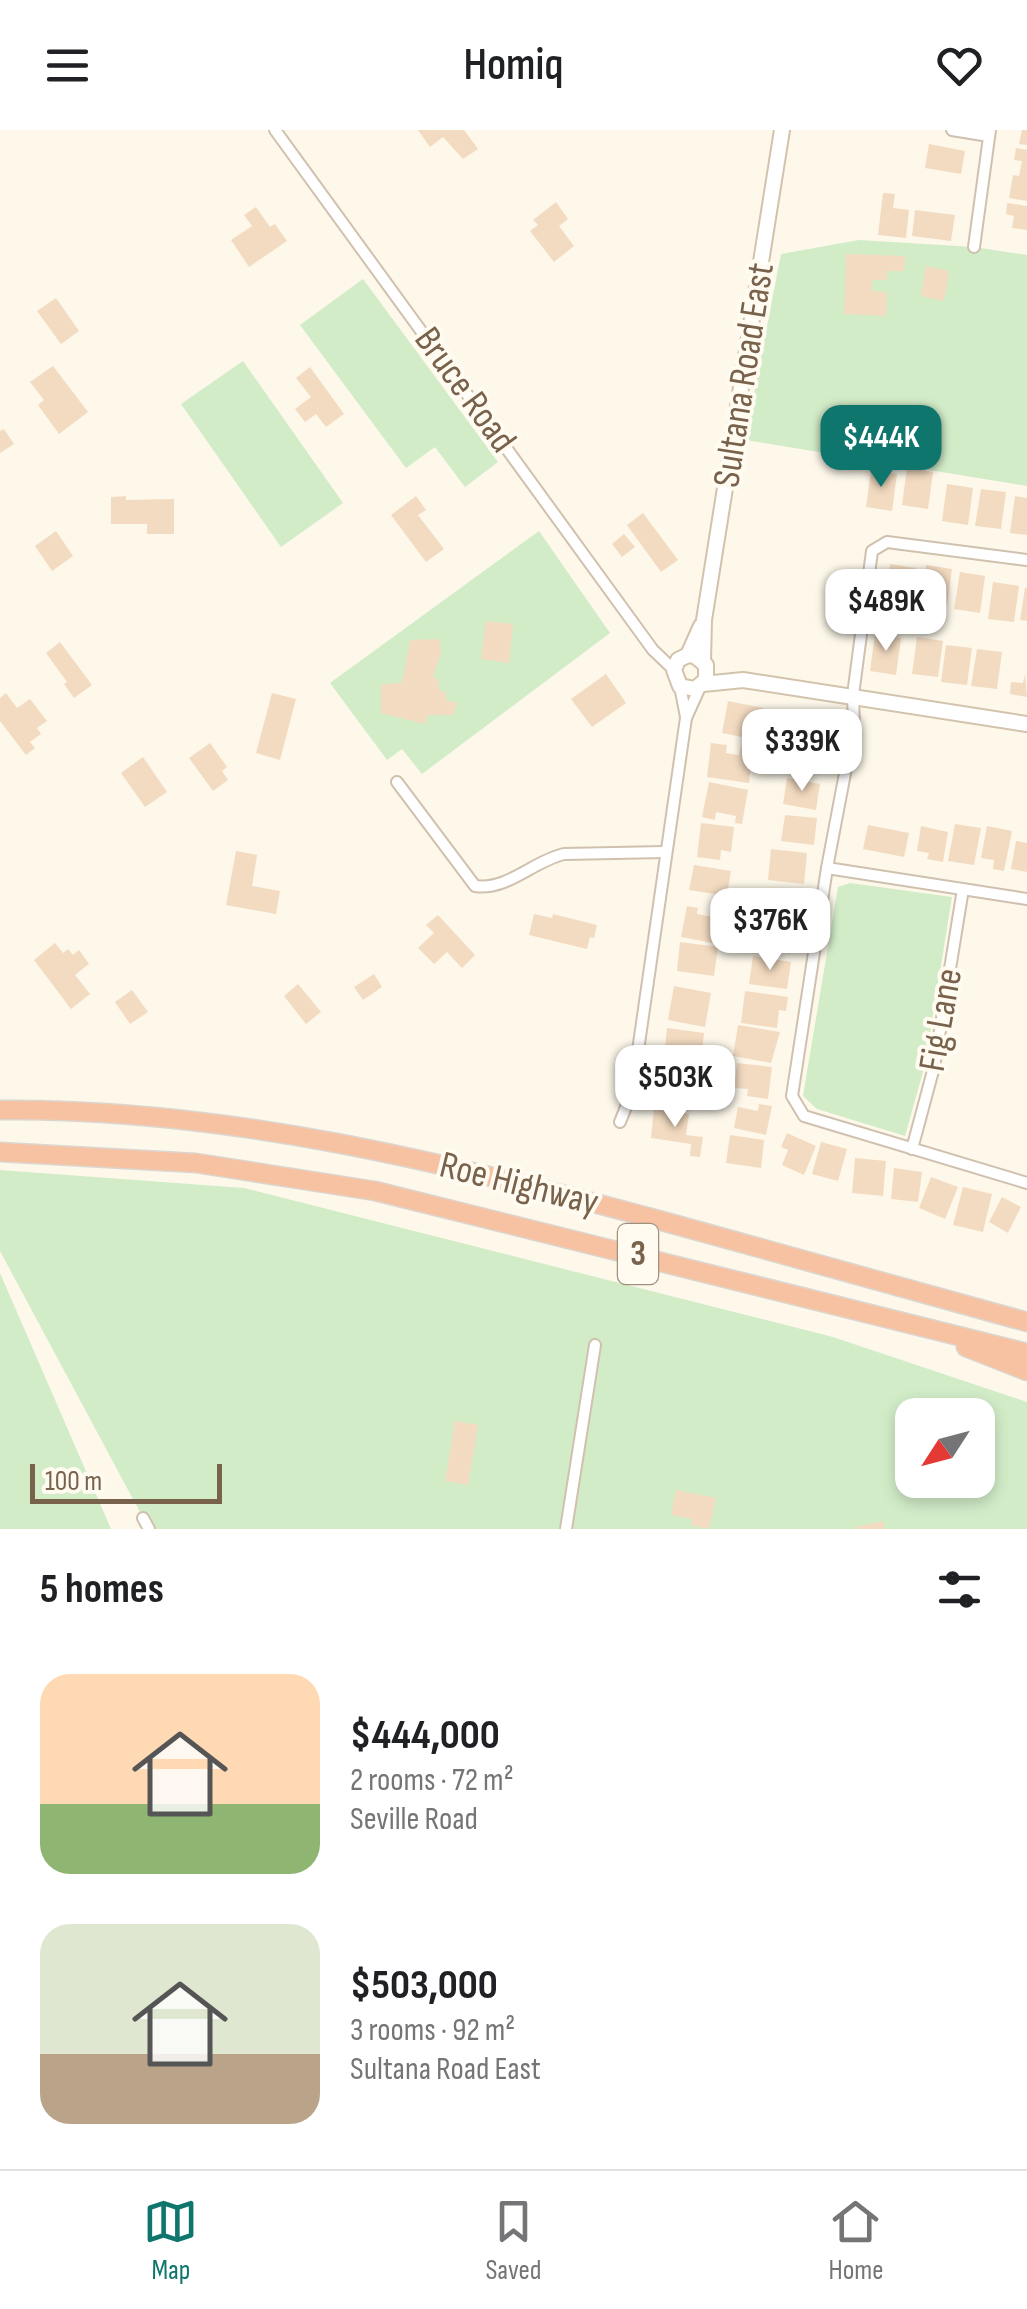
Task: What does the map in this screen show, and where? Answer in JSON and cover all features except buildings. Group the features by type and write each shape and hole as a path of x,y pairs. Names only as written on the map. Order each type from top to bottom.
{"highway":[{"name":"Roe Highway","path":"0,1110 208,1122 386,1150 479,1171 1027,1322"},
{"name":"Roe Highway","path":"0,1152 196,1162 375,1191 1027,1352"},
{"path":"948,1300 1027,1314"},
{"path":"900,1320 1027,1370"}],"street":[{"name":"Bruce Road","path":"276,130 654,650 690,662"},
{"name":"Sultana Road East","path":"702,686 690,662 704,620 782,130"},
{"path":"952,130 990,133 974,247"},
{"path":"1027,560 887,542 872,551 853,695 854,726 827,868 792,1096 804,1116 1027,1183"},
{"path":"686,718 680,686 690,662 743,680 1027,724"},
{"path":"680,686 687,689 743,680"},
{"path":"620,1122 632,1092 686,718 702,686"},
{"path":"397,782 475,886 497,886 548,858 564,854 664,852"},
{"path":"827,868 1027,899"},
{"name":"Fig Lane","path":"912,1148 934,1068 963,889"},
{"path":"566,1529 595,1345"}],"green space":[{"path":"859,240 974,247 1027,255 1027,486 745,440 781,254"},
{"path":"363,279 498,462 465,487 435,447 406,468 300,325"},
{"path":"243,361 343,503 281,547 181,404"},
{"path":"539,531 610,633 422,774 402,749 387,760 330,683"},
{"path":"850,883 952,897 925,1065 905,1136 817,1109 803,1096 838,887"},
{"path":"0,1170 244,1188 833,1337 1027,1402 1027,1529 149,1529 0,1251"},
{"path":"0,1273 111,1529 0,1529"}]}
